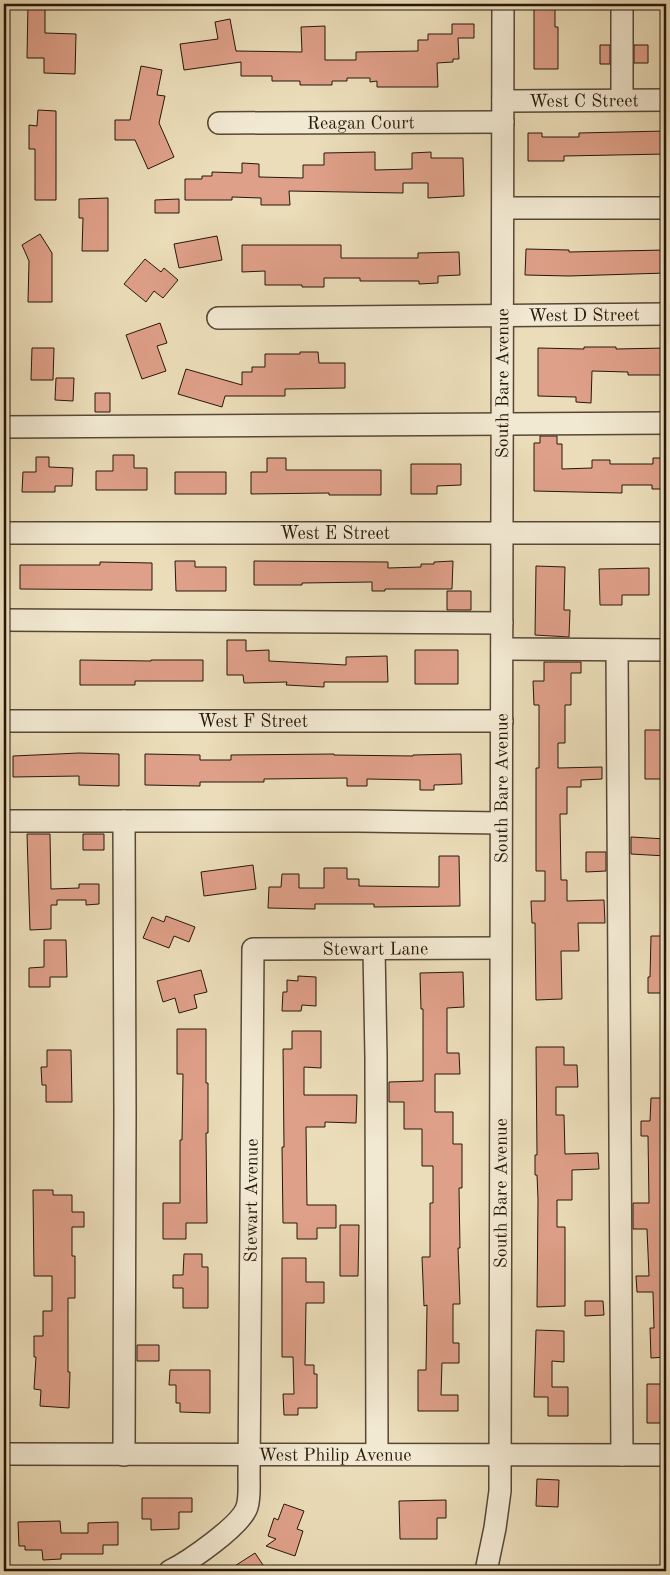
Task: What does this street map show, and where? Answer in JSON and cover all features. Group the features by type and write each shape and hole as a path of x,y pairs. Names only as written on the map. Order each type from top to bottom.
{"street":[{"name":"South Bare Avenue","path":"486,1571 500,1491 503,4"},
{"path":"622,4 622,100"},
{"name":"West C Street","path":"503,101 666,100"},
{"name":"Reagan Court","path":"219,123 503,122"},
{"path":"503,208 666,208"},
{"name":"West D Street","path":"218,318 666,314"},
{"path":"4,427 666,423"},
{"name":"West E Street","path":"4,533 666,533"},
{"path":"4,620 502,623"},
{"path":"502,649 666,650"},
{"path":"617,650 622,1455"},
{"name":"West F Street","path":"4,721 502,721"},
{"path":"4,821 501,823"},
{"path":"124,821 124,1455"},
{"name":"Stewart Lane","path":"253,949 500,948"},
{"name":"Stewart Avenue","path":"170,1571 226,1532 241,1518 247,1508 249,1491 253,949"},
{"path":"374,949 376,1057 376,1454"},
{"name":"West Philip Avenue","path":"4,1454 666,1455"}],"building":[{"path":"28,4 45,4 45,33 76,34 75,74 44,73 44,58 27,58"},
{"path":"534,4 555,4 555,27 558,27 558,69 534,69"},
{"path":"230,19 236,51 302,52 301,27 325,26 325,60 356,60 356,52 418,51 418,40 428,40 428,34 452,34 452,24 474,24 474,38 458,38 459,59 453,59 453,62 437,63 438,87 377,87 377,81 370,82 370,78 347,78 347,81 332,81 332,85 300,85 300,81 272,81 272,76 241,76 241,62 184,70 180,44 218,39 215,22"},
{"path":"600,45 610,45 610,64 600,64"},
{"path":"634,45 648,45 648,63 634,63"},
{"path":"141,66 162,70 157,95 165,96 159,123 174,157 148,169 135,140 115,140 115,120 130,120"},
{"path":"38,110 56,111 56,200 35,200 35,149 29,149 29,125 37,126"},
{"path":"666,131 666,154 564,156 564,161 528,161 528,133 542,133 542,137 579,137 579,133"},
{"path":"375,152 375,170 412,169 412,153 431,152 431,158 463,158 464,196 428,198 428,183 403,183 403,193 289,191 290,205 261,205 261,198 232,197 232,200 185,200 185,179 202,179 202,176 212,176 212,172 242,173 242,163 259,164 259,177 303,178 303,165 324,165 324,153"},
{"path":"108,198 108,251 82,251 83,218 79,218 79,199"},
{"path":"179,199 179,213 155,213 155,200"},
{"path":"40,234 52,253 52,302 28,302 29,261 22,245"},
{"path":"217,236 222,260 179,268 174,244"},
{"path":"242,245 341,245 341,258 418,258 418,253 459,252 460,275 438,276 438,283 419,284 419,281 360,281 360,278 324,278 324,287 265,285 265,271 242,272"},
{"path":"526,249 569,250 569,252 666,250 666,273 569,276 525,275"},
{"path":"145,259 161,272 164,268 178,280 163,298 154,291 146,302 124,284"},
{"path":"160,323 167,343 157,346 166,371 142,379 126,335"},
{"path":"584,347 616,347 616,349 666,348 666,375 628,375 628,372 592,371 591,403 576,402 576,397 538,396 538,348 584,349"},
{"path":"32,348 54,348 53,380 31,380"},
{"path":"300,352 318,352 319,363 345,363 345,388 285,389 285,396 225,396 222,407 178,394 186,369 242,385 242,372 252,372 252,367 265,367 265,354 300,354"},
{"path":"56,378 74,378 73,401 55,400"},
{"path":"95,393 110,393 110,412 95,412"},
{"path":"540,436 557,436 557,444 562,444 562,469 592,468 592,460 610,460 610,464 653,464 653,458 666,458 666,489 652,489 652,485 622,485 622,493 534,491 534,443 540,443"},
{"path":"113,455 134,455 134,468 147,468 147,490 96,490 96,471 113,471"},
{"path":"36,457 49,457 49,467 73,468 72,486 55,486 55,492 22,492 23,472 36,472"},
{"path":"267,458 286,458 286,470 381,470 381,495 329,495 329,493 251,494 251,472 267,472"},
{"path":"411,464 461,464 461,485 437,486 437,494 411,494"},
{"path":"175,472 226,472 226,494 175,494"},
{"path":"175,561 195,561 195,567 226,567 226,591 176,591"},
{"path":"254,561 388,562 388,568 421,567 421,564 453,561 452,589 385,589 385,591 372,591 372,582 254,585"},
{"path":"100,562 152,563 152,590 20,589 20,565 100,565"},
{"path":"536,566 565,567 564,610 570,610 569,637 535,635"},
{"path":"649,568 649,595 622,595 622,605 600,605 599,569"},
{"path":"447,591 471,591 471,610 447,610"},
{"path":"227,640 246,640 246,651 269,650 269,661 346,665 346,657 387,656 388,682 324,682 324,687 286,685 287,682 244,683 243,675 227,675"},
{"path":"415,650 458,650 458,684 415,684"},
{"path":"80,660 203,660 203,681 135,681 135,685 80,685"},
{"path":"544,662 581,662 581,673 571,673 571,705 565,705 565,743 558,743 558,768 602,767 602,779 581,780 581,787 567,787 567,814 560,814 561,880 567,880 567,901 604,900 605,923 578,923 579,951 561,951 562,999 536,1000 535,923 532,923 531,901 545,901 545,871 536,871 536,768 539,768 539,705 534,705 533,681 544,681"},
{"path":"645,730 666,730 666,779 645,779"},
{"path":"79,753 119,754 119,786 79,785 79,776 13,777 13,756"},
{"path":"145,754 200,755 200,760 231,760 231,755 334,754 413,756 461,754 462,784 434,785 434,790 420,790 420,780 367,779 367,786 347,786 347,778 264,779 264,782 200,782 200,786 145,785"},
{"path":"27,834 50,834 51,889 79,888 79,884 99,884 99,904 86,905 86,900 57,900 57,905 51,905 51,929 30,930"},
{"path":"83,834 104,834 104,850 83,850"},
{"path":"631,837 666,839 666,856 631,854"},
{"path":"586,852 606,852 606,871 586,872"},
{"path":"439,856 459,856 460,906 374,907 374,904 315,904 315,909 268,908 269,887 281,887 282,874 299,874 299,888 324,888 324,868 347,868 347,879 359,879 359,886 439,887"},
{"path":"253,865 256,889 204,896 201,872"},
{"path":"166,916 195,927 189,942 174,936 169,948 143,938 152,917 164,922"},
{"path":"651,936 666,936 666,993 648,993"},
{"path":"44,940 66,940 67,977 50,977 50,987 29,987 29,968 44,967"},
{"path":"201,970 207,992 194,995 197,1008 179,1013 175,998 163,1002 157,981"},
{"path":"463,972 464,1007 447,1008 447,1053 459,1053 460,1074 435,1074 435,1112 453,1112 453,1144 462,1144 462,1188 459,1188 460,1248 458,1248 460,1304 453,1304 453,1343 459,1343 459,1363 442,1363 441,1395 458,1395 458,1411 418,1411 418,1370 426,1370 427,1305 424,1306 422,1257 430,1257 430,1203 433,1203 433,1166 422,1166 422,1129 404,1129 404,1102 389,1102 389,1082 423,1081 423,1009 421,1009 420,973"},
{"path":"298,976 316,977 316,1006 302,1005 301,1011 282,1011 283,992 287,992 287,980 298,981"},
{"path":"177,1029 206,1029 206,1083 208,1083 208,1133 206,1133 207,1223 186,1223 186,1239 163,1239 163,1203 180,1203 183,1074 177,1074"},
{"path":"292,1031 321,1031 321,1068 304,1067 304,1095 357,1095 356,1123 325,1122 325,1127 306,1127 307,1205 336,1205 336,1228 317,1228 317,1239 297,1239 297,1223 283,1223 283,1049 292,1049"},
{"path":"536,1047 564,1047 564,1065 577,1065 578,1087 556,1087 556,1115 564,1115 565,1154 598,1153 599,1169 572,1170 572,1200 557,1200 557,1227 565,1227 565,1306 537,1307"},
{"path":"47,1050 71,1050 72,1102 46,1102 46,1085 42,1085 41,1067 47,1067"},
{"path":"651,1098 666,1098 666,1357 651,1358 650,1328 654,1328 653,1292 637,1292 636,1276 649,1276 647,1229 633,1229 633,1203 649,1203 648,1136 641,1136 641,1121 650,1121"},
{"path":"33,1190 53,1190 53,1195 72,1195 72,1212 84,1212 84,1227 72,1227 72,1256 75,1256 75,1298 68,1298 69,1408 40,1406 41,1390 34,1389 36,1357 34,1357 34,1336 43,1336 43,1311 52,1311 52,1276 34,1276"},
{"path":"340,1225 359,1225 358,1276 340,1276"},
{"path":"184,1254 202,1254 202,1267 208,1267 208,1308 183,1308 183,1288 173,1288 173,1275 183,1275"},
{"path":"282,1258 306,1258 306,1282 324,1282 324,1303 306,1303 305,1365 314,1365 314,1374 317,1374 317,1408 298,1408 298,1415 284,1415 283,1394 294,1394 293,1357 282,1357"},
{"path":"585,1301 603,1301 604,1315 585,1316"},
{"path":"536,1330 564,1331 564,1362 552,1361 552,1387 568,1387 568,1416 548,1416 548,1397 534,1397"},
{"path":"137,1345 159,1345 159,1361 137,1361"},
{"path":"170,1370 210,1370 210,1413 180,1412 180,1403 176,1403 176,1385 169,1385"},
{"path":"647,1384 666,1384 666,1423 647,1423"},
{"path":"537,1479 559,1480 558,1507 536,1506"},
{"path":"142,1498 192,1498 192,1512 179,1512 179,1529 151,1530 151,1519 142,1519"},
{"path":"446,1500 446,1518 437,1518 437,1539 400,1539 399,1501"},
{"path":"284,1504 304,1511 297,1529 303,1531 295,1556 266,1546 276,1539 268,1536 274,1518 278,1520"},
{"path":"60,1521 61,1533 88,1533 88,1523 118,1522 118,1545 103,1545 103,1554 61,1554 61,1559 43,1560 42,1550 25,1550 25,1546 19,1546 18,1522"},
{"path":"255,1553 267,1571 227,1571"}]}
